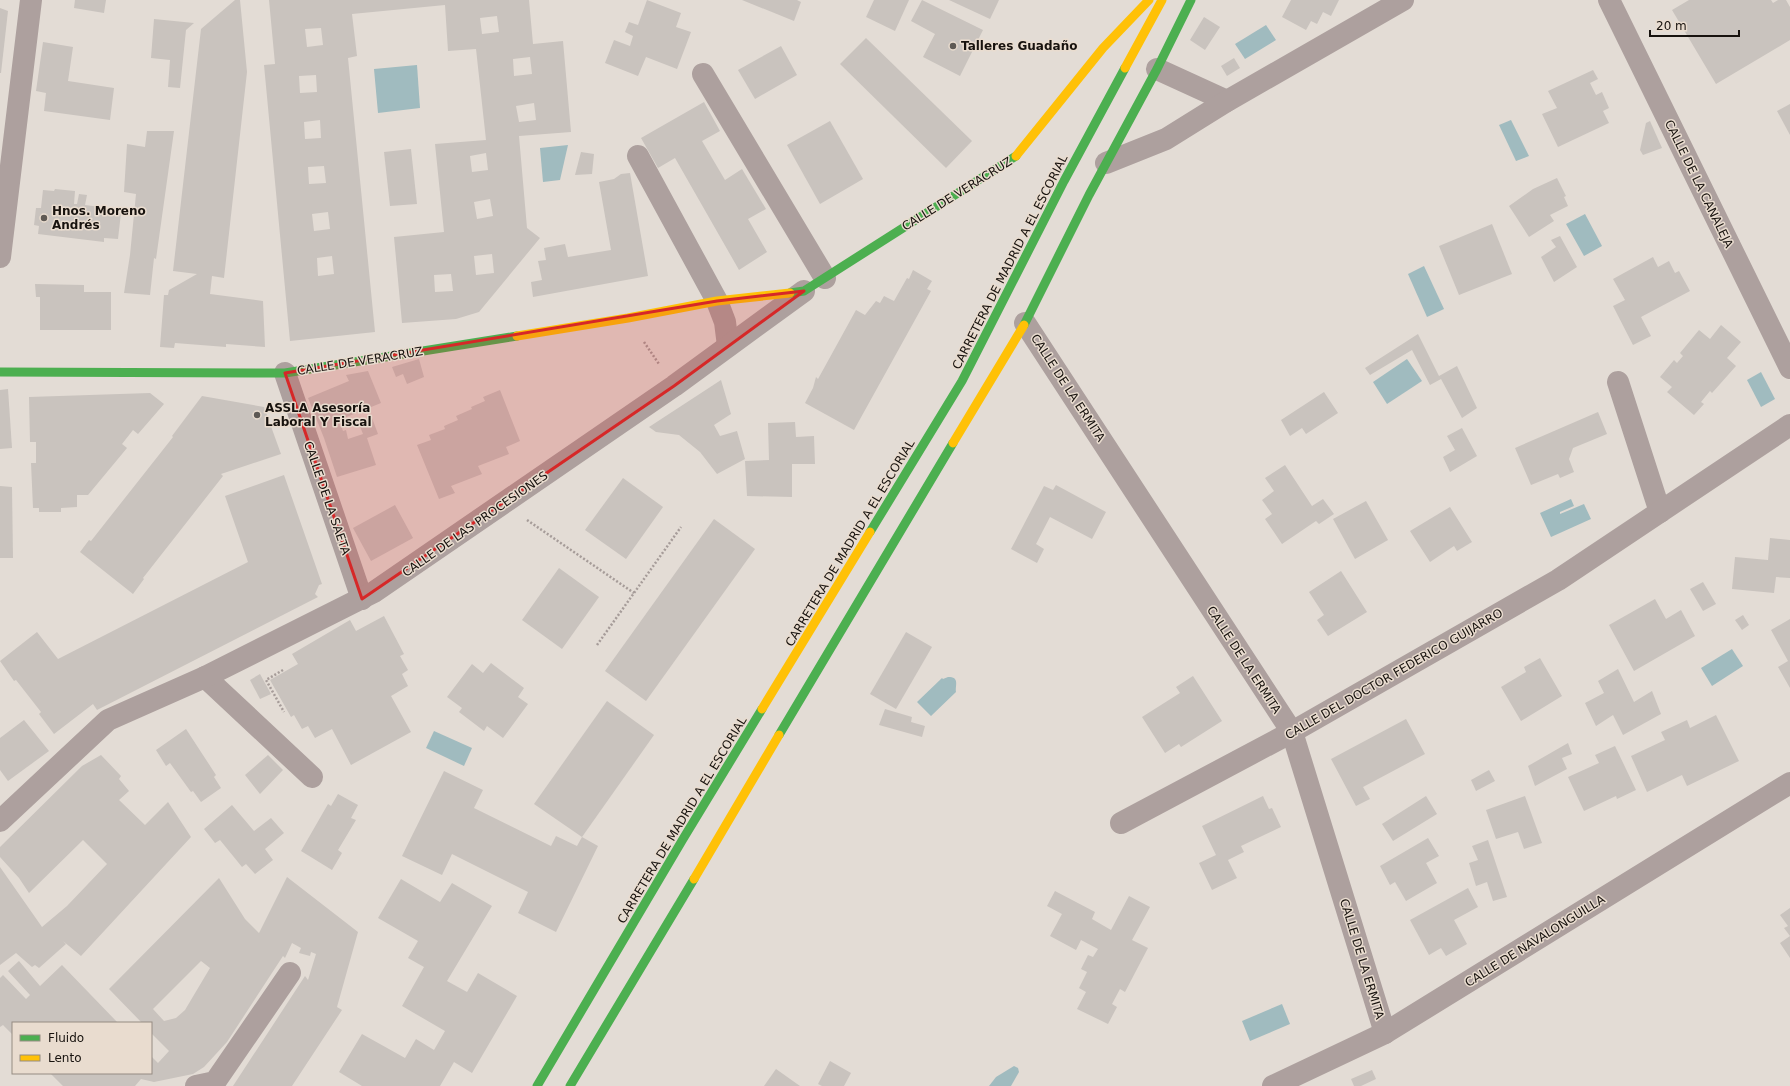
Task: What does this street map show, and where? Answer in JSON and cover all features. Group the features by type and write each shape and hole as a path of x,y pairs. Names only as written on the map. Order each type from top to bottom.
{"main road":[{"name":"CALLE DE VERACRUZ","path":"0,372 285,373 628,318 717,301 804,291 1017,156 1103,48 1149,0"},
{"name":"CARRETERA DE MADRID A EL ESCORIAL","path":"537,1086 683,839 962,381 1064,181 1162,0"},
{"path":"570,1086 1025,323 1106,164 1157,69 1191,0"}],"street":[{"path":"0,257 31,0"},
{"path":"1106,164 1166,139 1227,101 1403,0"},
{"name":"CALLE DE LA CANALEJA","path":"1609,0 1790,368"},
{"path":"1157,69 1227,101"},
{"path":"703,74 825,278"},
{"path":"638,156 717,301 725,322 728,346"},
{"name":"CALLE DE VERACRUZ","path":"728,346 804,291"},
{"name":"CALLE DE LA ERMITA","path":"1025,323 1292,732 1385,1033"},
{"name":"CALLE DE LAS PROCESIONES","path":"0,820 108,720 206,677 362,600 512,499 674,386 728,346"},
{"name":"CALLE DE LA SAETA","path":"285,373 362,600"},
{"path":"1618,382 1660,512"},
{"name":"CALLE DEL DOCTOR FEDERICO GUIJARRO","path":"1121,823 1292,732 1558,580 1790,425"},
{"path":"206,677 312,777"},
{"name":"CALLE DE NAVALONGUILLA","path":"1273,1086 1385,1033 1790,783"},
{"path":"196,1086 215,1082 290,973"}],"path":[{"path":"628,318 674,386"},
{"path":"512,499 523,517 634,593"},
{"path":"597,645 680,527"},
{"path":"284,669 266,680 287,718"}],"highlighted area":[{"path":"804,291 674,386 362,599 285,373 717,301"}],"water":[{"path":"1266,25 1276,40 1245,59 1235,44"},
{"path":"417,65 420,108 378,113 374,69"},
{"path":"1511,120 1529,156 1516,161 1499,125"},
{"path":"568,145 560,180 543,182 540,148"},
{"path":"1585,214 1602,246 1584,256 1566,224"},
{"path":"1424,266 1444,309 1427,317 1408,274"},
{"path":"1407,359 1422,381 1387,404 1373,382"},
{"path":"1761,372 1775,399 1761,407 1747,380"},
{"path":"1571,499 1574,506 1560,512 1560,514 1584,504 1591,519 1551,537 1540,513"},
{"path":"1732,649 1743,666 1712,686 1701,668"},
{"path":"952,677 956,680 956,692 931,716 917,702 942,678"},
{"path":"434,731 472,748 464,766 426,748"},
{"path":"1282,1004 1290,1024 1250,1041 1242,1021"},
{"path":"1014,1066 1018,1068 1019,1072 1011,1086 989,1086 996,1077"}],"building":[{"path":"75,0 106,0 104,13 74,8"},
{"path":"235,0 240,0 247,72 224,278 212,276 210,294 263,301 265,347 226,344 226,347 175,343 174,348 160,347 164,295 168,295 169,290 197,274 173,271 201,29"},
{"path":"269,0 529,0 533,44 563,41 571,132 519,136 527,228 540,238 479,312 456,319 402,323 394,237 444,232 435,144 486,140 476,49 448,51 445,5 352,14 357,56 348,58 375,332 290,341 264,65 275,64","holes":["497,16 499,32 482,34 480,18","321,28 323,45 307,47 305,29","530,57 532,74 514,76 513,59","316,75 317,92 300,93 299,76","534,103 536,120 519,122 516,106","320,120 321,138 305,139 304,122","486,153 488,170 472,172 470,156","324,166 326,183 309,184 308,167","490,199 493,216 477,219 474,202","328,212 330,229 314,231 312,214","492,254 494,273 476,275 474,256","332,256 334,274 318,276 317,258","451,274 453,291 435,292 434,275"]},
{"path":"647,0 681,13 676,27 691,32 677,69 646,57 638,76 605,63 614,40 630,46 633,36 625,32 629,22 638,25"},
{"path":"742,0 797,0 801,2 794,21"},
{"path":"874,0 909,0 895,31 866,17"},
{"path":"922,0 983,30 960,76 923,57 935,34 911,21"},
{"path":"949,0 999,0 990,19"},
{"path":"1291,0 1339,0 1331,16 1323,12 1317,24 1311,21 1306,30 1282,17"},
{"path":"1689,0 1771,0 1773,3 1778,0 1786,0 1790,7 1790,40 1716,84 1672,10"},
{"path":"0,8 8,11 1,73 0,73"},
{"path":"1204,17 1220,27 1205,50 1190,40"},
{"path":"154,19 194,23 186,30 180,88 168,87 170,60 151,58"},
{"path":"866,38 972,141 946,168 840,64"},
{"path":"43,42 73,47 68,81 114,88 110,120 44,111 46,93 36,91"},
{"path":"781,46 797,75 755,99 738,70"},
{"path":"1234,58 1240,68 1227,76 1221,66"},
{"path":"1593,70 1598,79 1590,83 1596,95 1602,92 1609,108 1603,111 1609,123 1558,147 1542,114 1557,108 1548,91"},
{"path":"704,102 720,131 702,141 725,180 742,169 766,209 748,219 767,252 739,270 675,158 658,168 641,138"},
{"path":"1790,104 1790,135 1777,111"},
{"path":"830,121 863,179 820,204 787,145"},
{"path":"1650,121 1662,148 1643,155 1640,150 1646,123"},
{"path":"147,131 174,131 156,259 154,258 150,295 124,293 130,255 136,194 124,192 127,144 145,147"},
{"path":"411,149 417,204 390,206 384,152"},
{"path":"581,152 594,154 592,174 575,175"},
{"path":"630,173 648,276 533,297 531,282 542,280 538,261 546,260 544,248 565,244 568,257 611,250 599,182 614,179 621,174"},
{"path":"1557,178 1566,196 1564,197 1568,206 1550,215 1554,221 1529,237 1509,206 1533,189"},
{"path":"55,189 75,191 74,204 77,204 79,194 87,195 85,205 108,208 108,212 121,213 118,239 104,238 104,242 38,234 39,226 34,225 36,208 41,208 43,190 54,191"},
{"path":"1492,224 1512,274 1459,295 1439,246"},
{"path":"1560,236 1577,267 1554,282 1541,257 1556,247 1551,240"},
{"path":"1653,257 1658,267 1669,261 1675,273 1679,271 1690,291 1641,317 1651,336 1633,345 1613,306 1625,300 1613,279"},
{"path":"913,270 932,281 927,289 931,291 854,430 805,403 813,388 816,377 818,379 856,310 865,315 876,301 880,303 884,296 894,301 907,278 909,279"},
{"path":"35,284 84,285 84,292 111,292 111,330 40,330 40,297 36,297"},
{"path":"1721,325 1741,342 1727,358 1736,366 1712,393 1710,391 1701,402 1704,404 1694,415 1667,392 1672,387 1660,377 1674,360 1677,363 1683,356 1680,353 1699,330 1710,339"},
{"path":"1418,334 1439,376 1457,366 1477,408 1462,418 1441,379 1430,385 1412,350 1370,375 1365,368"},
{"path":"419,359 424,377 407,384 403,374 396,377 392,367"},
{"path":"368,371 381,403 339,420 343,431 346,430 348,439 363,434 359,424 372,418 378,434 367,438 376,465 337,477 324,438 308,398 349,381 346,375"},
{"path":"721,380 731,414 714,425 720,436 737,431 745,459 717,474 700,452 679,435 656,432 649,427"},
{"path":"8,389 12,448 0,449 0,390"},
{"path":"500,390 520,441 506,447 509,454 478,466 482,474 451,486 455,493 439,499 417,445 431,440 429,435 445,429 444,426 458,420 456,416 485,401 483,397"},
{"path":"1324,392 1338,413 1306,434 1302,428 1290,436 1281,420"},
{"path":"150,393 164,404 138,434 133,430 122,444 127,448 88,495 77,495 77,507 61,508 61,512 39,512 39,508 33,508 31,463 36,463 36,442 30,442 29,397"},
{"path":"202,396 264,407 281,454 221,474 223,476 143,578 144,579 133,594 80,552 89,540 91,541 173,437 172,436"},
{"path":"1598,412 1607,434 1573,448 1569,459 1574,472 1560,478 1558,474 1531,485 1515,448"},
{"path":"795,422 796,437 814,436 815,464 792,464 792,497 747,496 745,461 769,460 768,423"},
{"path":"1462,428 1477,456 1450,472 1443,457 1455,450 1447,436"},
{"path":"1285,465 1312,506 1323,499 1334,514 1319,524 1316,521 1282,544 1265,519 1272,514 1262,500 1274,491 1265,478"},
{"path":"284,475 322,584 319,585 315,594 318,597 97,710 93,704 54,734 39,714 41,712 16,680 14,681 0,661 37,632 58,659 248,562 225,496"},
{"path":"623,478 663,507 626,559 585,530"},
{"path":"1056,485 1106,512 1092,539 1050,517 1036,544 1044,549 1037,563 1011,549 1044,486 1053,490"},
{"path":"0,486 12,487 13,558 0,558"},
{"path":"1366,501 1388,540 1355,559 1333,519"},
{"path":"395,505 413,538 371,561 353,528"},
{"path":"1450,507 1472,542 1457,551 1454,546 1430,562 1410,531"},
{"path":"714,519 755,549 646,701 605,671"},
{"path":"1770,538 1790,540 1790,578 1776,577 1774,593 1732,589 1735,557 1768,560"},
{"path":"559,568 599,597 562,649 522,620"},
{"path":"1341,571 1367,612 1328,636 1317,620 1324,615 1309,592"},
{"path":"1703,582 1716,604 1703,611 1690,589"},
{"path":"1655,599 1666,619 1681,610 1695,636 1634,671 1609,625"},
{"path":"1743,615 1749,625 1742,630 1735,620"},
{"path":"384,616 404,654 400,656 408,670 402,674 408,686 391,696 411,732 351,765 332,729 315,738 308,726 302,729 294,715 291,717 270,680 298,664 292,654 350,620 356,631"},
{"path":"1790,619 1790,688 1778,667 1788,661 1771,630"},
{"path":"906,632 932,647 896,709 870,694"},
{"path":"1540,658 1562,696 1521,721 1501,687 1526,672 1524,667"},
{"path":"491,663 524,688 518,697 528,704 503,738 487,726 484,731 459,712 462,708 447,697 472,664 483,673"},
{"path":"1618,669 1634,702 1652,691 1661,714 1623,735 1613,715 1596,726 1585,703 1604,693 1598,681"},
{"path":"260,674 271,694 260,699 250,680"},
{"path":"1193,676 1222,721 1181,747 1179,744 1165,753 1142,717 1180,693 1176,687"},
{"path":"607,701 654,735 582,837 534,804"},
{"path":"885,709 912,717 911,722 925,726 922,737 879,725"},
{"path":"1716,715 1739,761 1687,786 1682,775 1647,792 1631,756 1665,740 1661,732 1687,720 1690,728"},
{"path":"1406,719 1425,754 1363,787 1370,799 1356,806 1331,759"},
{"path":"24,720 49,751 8,781 0,770 0,738"},
{"path":"186,729 216,775 214,777 221,788 201,802 193,791 191,792 170,763 166,766 156,750"},
{"path":"1568,743 1572,754 1562,758 1567,769 1535,786 1528,766"},
{"path":"1615,746 1636,790 1617,799 1616,796 1584,811 1568,777 1599,763 1595,755"},
{"path":"101,755 121,776 119,779 129,791 119,800 145,825 168,802 191,837 81,956 63,941 66,944 39,968 35,965 32,967 16,953 0,965 0,867 42,927 67,906 107,864 83,840 29,893 19,878 0,857 0,847 82,766"},
{"path":"268,755 283,770 260,794 245,775"},
{"path":"1489,770 1495,781 1476,791 1471,780"},
{"path":"444,771 483,790 474,808 551,846 556,836 577,846 582,837 598,846 556,932 518,913 528,892 452,854 442,875 402,856"},
{"path":"338,794 358,805 351,818 356,820 338,850 342,853 332,870 301,851 328,804 331,806"},
{"path":"1263,796 1269,809 1272,808 1281,827 1241,846 1244,852 1228,860 1237,878 1212,890 1199,863 1216,855 1202,826"},
{"path":"1426,796 1437,814 1393,841 1382,824"},
{"path":"1525,796 1542,843 1524,849 1518,832 1496,839 1486,810"},
{"path":"232,805 254,831 271,818 284,833 265,849 273,860 255,874 246,864 242,867 220,840 215,843 204,829"},
{"path":"1428,838 1439,856 1426,863 1437,883 1406,901 1395,882 1390,885 1380,866"},
{"path":"1488,840 1507,897 1493,901 1487,882 1476,886 1469,863 1478,860 1472,846"},
{"path":"287,877 358,932 337,1007 342,1010 292,1086 233,1086 305,976 308,980 316,954 311,952 310,956 299,953 301,948 292,943 285,958 283,956 227,1042 204,1067 193,1074 154,1082 141,1079 135,1086 63,1086 51,1074 152,1074 152,1057 158,1063 169,1051 152,1034 152,1022 141,1022 109,989 219,878 245,919 259,933","holes":["201,961 210,968 185,1010 176,1018 164,1021 153,1009"]},
{"path":"401,879 440,902 452,883 492,906 447,981 467,992 478,973 517,996 472,1073 454,1062 440,1086 362,1086 339,1072 362,1034 405,1058 416,1039 434,1050 445,1031 402,1006 424,967 408,958 418,941 378,918"},
{"path":"1468,888 1478,907 1454,920 1467,944 1446,956 1441,948 1429,955 1410,920"},
{"path":"1055,891 1095,912 1092,919 1111,930 1129,896 1150,907 1132,940 1148,948 1125,992 1120,989 1112,1004 1117,1007 1108,1024 1077,1009 1086,992 1079,988 1087,972 1081,969 1088,955 1093,957 1098,949 1081,940 1076,950 1050,936 1062,914 1047,906"},
{"path":"1790,908 1790,936 1784,928 1788,926 1780,915"},
{"path":"1790,936 1790,958 1780,943"},
{"path":"19,961 40,986 62,965 117,1022 12,1022 12,1034 3,1025 0,1027 0,978 3,975 26,999 30,995 8,971"},
{"path":"830,1061 851,1073 844,1086 822,1086 818,1084"},
{"path":"776,1069 800,1086 764,1086"},
{"path":"1372,1070 1376,1079 1361,1086 1354,1086 1351,1079"}],"traffic: fast":[{"path":"1024,325 1089,195 1157,69 1191,0"},
{"path":"870,532 962,381 1064,181 1125,68"},
{"path":"790,293 804,291 1016,156"},
{"path":"0,372 285,373 517,336"},
{"path":"779,735 953,443"},
{"path":"537,1086 683,839 762,709"},
{"path":"570,1086 694,879"}],"traffic: slow":[{"path":"1016,156 1103,48 1149,0"},
{"path":"1125,68 1162,0"},
{"path":"517,336 628,318 717,301 790,293"},
{"path":"953,443 1024,325"},
{"path":"762,709 870,532"},
{"path":"694,879 779,735"}],"place":[{"name":"Talleres Guadaño","path":"953,46"},
{"name":"Hnos. Moreno Andrés","path":"44,218"},
{"name":"ASSLA Asesoría Laboral Y Fiscal","path":"257,415"}]}
